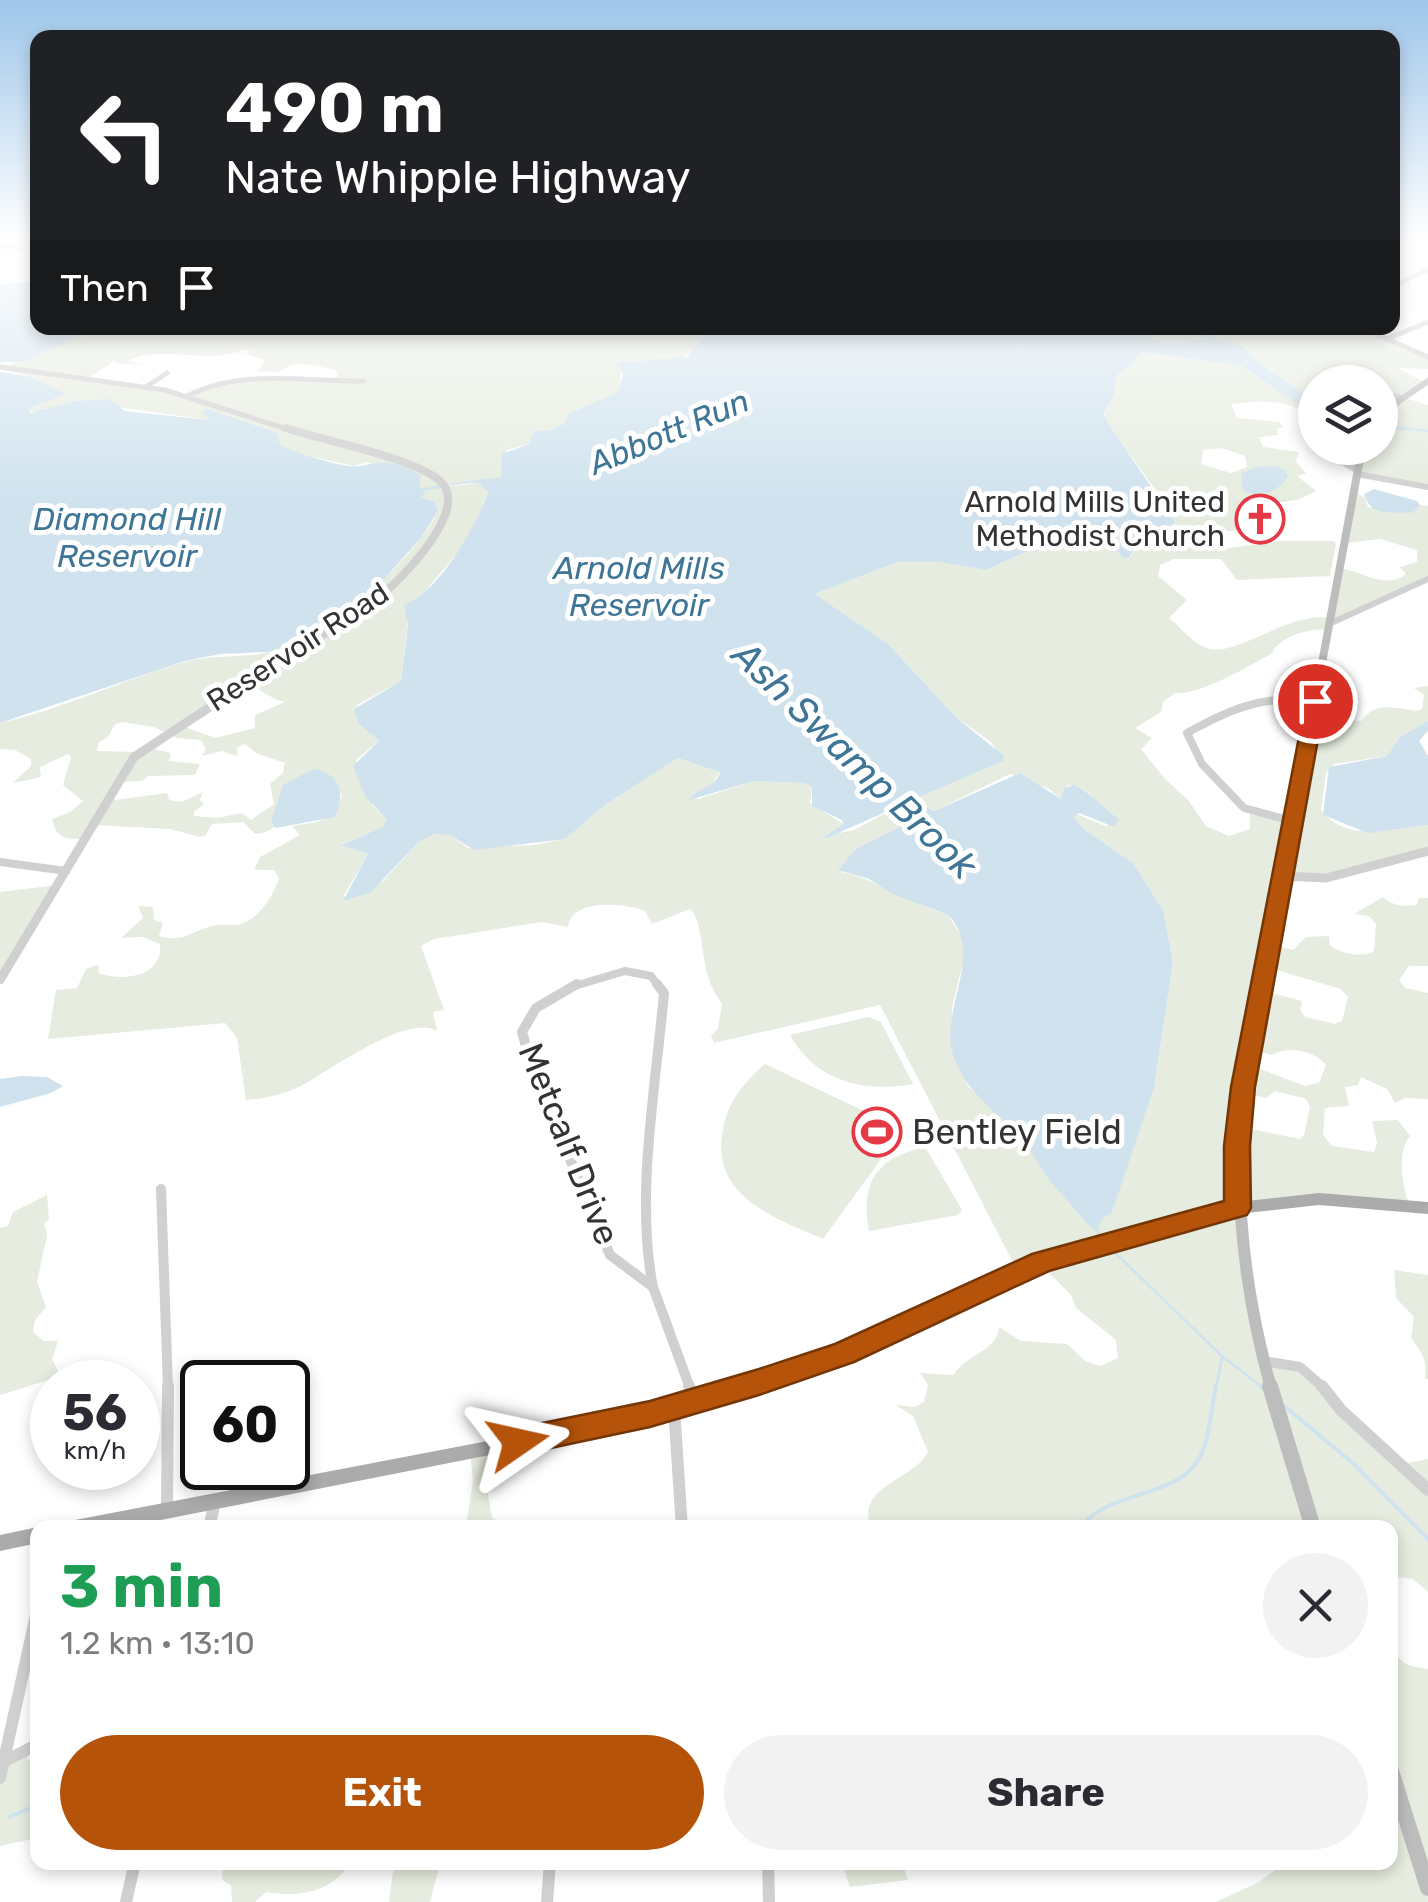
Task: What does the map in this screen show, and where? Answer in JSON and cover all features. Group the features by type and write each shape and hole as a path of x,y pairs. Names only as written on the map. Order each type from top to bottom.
{"main road":[{"path":"1400,396 1428,381"},
{"path":"1310,1520 1260,1360 1238,1208 1237,1146 1243,1087 1358,465"},
{"path":"114,1520 674,1408 844,1353 1042,1262 1238,1208 1319,1200 1428,1208"},
{"path":"0,1543 30,1537"},
{"path":"1398,1793 1428,1888"}],"street":[{"path":"1378,335 1428,357"},
{"path":"1387,339 1397,335"},
{"name":"Reservoir Road","path":"0,980 134,758 189,718 383,594 438,531 449,506 445,486 415,465 326,442 188,396 4,368"},
{"path":"146,388 167,373"},
{"path":"188,396 201,388 240,380 364,381"},
{"path":"1346,465 1357,472 1428,488"},
{"path":"1329,624 1428,578"},
{"path":"1292,821 1246,810 1191,752 1185,739 1187,733 1204,724 1270,694 1315,701"},
{"path":"1282,876 1317,879 1428,851"},
{"path":"0,862 66,872"},
{"name":"Metcalf Drive","path":"653,1287 610,1254 534,1074 522,1032 523,1022 548,1000 599,977 625,971 652,976 664,993 648,1184 648,1261 653,1287 695,1402"},
{"path":"161,1189 170,1452 167,1509"},
{"path":"1260,1360 1300,1367 1318,1380 1341,1410 1428,1490"},
{"path":"674,1408 681,1520"},
{"path":"211,1520 215,1501"},
{"path":"1,1767 30,1641"},
{"path":"1,1767 30,1749"},
{"path":"126,1902 133,1870"},
{"path":"547,1902 549,1870"},
{"path":"768,1870 769,1902"}],"shaded area":[{"path":"85,335 703,335 692,352 682,358 621,371 619,392 568,414 565,423 551,430 534,431 529,444 507,450 501,477 447,487 479,483 488,493 468,540 417,601 410,602 401,681 357,705 359,724 379,741 356,760 373,806 387,820 384,827 342,844 368,854 343,897 383,881 419,842 434,834 450,835 468,848 533,845 564,839 605,805 678,758 720,771 712,784 693,794 698,799 754,781 805,783 812,787 810,803 843,824 824,836 854,830 897,807 917,815 916,819 857,848 841,872 948,915 962,937 964,957 952,1008 952,1051 968,1086 1020,1136 1090,1227 1112,1211 1154,1088 1173,962 1163,910 1133,863 1085,830 1074,817 1074,813 1108,827 1099,805 1084,790 1068,785 1061,799 1049,789 1010,774 934,811 916,802 917,798 1003,761 991,742 958,719 888,644 815,594 897,562 938,562 988,570 1030,550 1122,528 1125,529 1118,554 1131,556 1174,516 1103,416 1114,395 1117,374 1132,365 1140,352 1242,366 1298,404 1298,409 1273,402 1231,404 1237,418 1279,422 1284,427 1277,428 1278,435 1259,437 1263,447 1298,452 1296,462 1306,473 1297,476 1316,491 1277,503 1273,509 1242,506 1240,530 1223,532 1228,548 1281,541 1336,543 1330,576 1237,580 1221,559 1174,559 1160,565 1158,576 1187,600 1169,618 1204,647 1230,647 1296,622 1330,618 1341,568 1382,580 1406,574 1400,567 1417,562 1417,550 1380,539 1346,543 1355,492 1365,498 1368,507 1413,513 1420,505 1428,506 1428,580 1332,623 1329,630 1288,638 1271,654 1221,680 1175,693 1163,702 1161,712 1135,728 1152,738 1141,749 1165,779 1188,800 1206,826 1229,836 1250,829 1250,813 1295,819 1314,718 1361,721 1379,708 1417,711 1422,709 1424,695 1414,688 1428,686 1428,721 1400,737 1387,756 1334,764 1326,773 1321,810 1332,821 1357,830 1428,825 1428,851 1328,878 1286,876 1272,944 1293,950 1306,937 1329,936 1330,945 1339,951 1370,953 1374,951 1376,924 1369,916 1354,914 1383,897 1407,906 1417,905 1419,898 1428,898 1428,966 1409,966 1399,980 1405,988 1428,993 1428,1099 1405,1098 1395,1103 1387,1089 1361,1077 1358,1085 1345,1087 1349,1106 1325,1108 1323,1135 1332,1146 1374,1152 1377,1143 1372,1121 1398,1120 1410,1136 1402,1159 1408,1202 1240,1207 1263,1359 1295,1366 1398,1465 1428,1459 1428,1592 1413,1579 1398,1577 1398,1520 870,1520 871,1502 878,1493 921,1462 928,1452 913,1416 896,1405 914,1407 924,1402 928,1385 920,1373 954,1375 992,1343 999,1327 1021,1341 1067,1344 1085,1361 1100,1366 1118,1358 1116,1340 1076,1308 1071,1295 1040,1264 1018,1272 880,1005 714,1043 711,1036 718,1029 722,1003 709,978 699,927 690,909 652,924 645,911 600,905 578,911 568,927 542,922 434,939 421,946 444,1010 433,1012 437,1031 407,1030 349,1057 301,1086 267,1097 246,1100 237,1038 225,1023 48,1039 56,990 77,988 86,969 98,965 99,973 119,977 140,974 156,964 160,944 143,937 121,938 143,918 138,906 153,907 154,920 163,923 159,936 167,938 245,922 264,907 279,878 274,870 254,870 260,857 300,835 292,826 331,815 342,793 263,833 255,834 243,822 212,824 200,837 170,829 94,825 84,839 66,838 56,831 52,819 83,801 63,785 71,757 68,754 40,767 41,777 13,783 31,766 31,759 15,750 0,749 0,723 181,663 261,654 294,642 342,613 389,574 438,511 435,502 421,497 418,482 367,462 354,466 296,453 280,445 278,433 208,409 209,420 76,401 37,413 26,410 51,389 30,376 0,369","holes":["251,349 246,354 265,360 258,371 280,372 286,367 307,364 336,370 338,376 332,382 264,380 219,384 187,395 89,378 116,360 144,365 127,361 157,354 215,356","1222,448 1245,456 1247,467 1231,473 1201,464 1203,450","245,683 285,702 255,715 255,728 215,738 179,725","115,724 154,727 177,738 201,740 206,749 202,756 222,751 237,756 237,748 245,744 256,753 285,763 283,773 270,784 274,804 251,820 242,813 217,818 194,816 204,804 200,800 203,792 182,802 169,800 167,793 107,801 118,782 142,781 148,776 195,775 200,764 169,761 171,753 146,747 138,752 97,751 99,742 108,737","1270,968 1341,989 1348,997 1342,1021 1335,1024 1305,1017 1300,1010 1302,1001 1263,991","1253,1050 1272,1055 1285,1050 1301,1051 1326,1065 1319,1083 1305,1086 1250,1065","1275,1091 1306,1099 1310,1107 1300,1139 1241,1127 1243,1093 1266,1098"]},
{"path":"1200,335 1209,339 1179,343 1148,338"},
{"path":"1204,335 1379,335 1428,356 1428,369 1398,365 1298,365 1298,390 1264,367 1244,347"},
{"path":"1398,368 1426,383 1402,397 1428,405 1428,487 1359,476 1359,470 1350,465 1398,465"},
{"path":"58,885 0,978 0,892"},
{"path":"868,1017 881,1022 913,1084 876,1087 842,1080 813,1063 790,1035"},
{"path":"765,1064 893,1125 897,1137 823,1239 752,1203 728,1175 722,1157 722,1136 731,1105"},
{"path":"925,1147 962,1210 958,1215 869,1231 867,1199 875,1175 894,1158"},
{"path":"47,1195 49,1220 44,1223 47,1235 37,1282 46,1307 35,1320 33,1332 44,1341 58,1341 52,1360 30,1360 30,1386 0,1395 0,1228 8,1226 13,1212"},
{"path":"1394,1270 1428,1275 1428,1379 1423,1356 1411,1338 1414,1317 1396,1298"},
{"path":"492,1447 488,1494 492,1518 496,1520 467,1520 473,1481 470,1452"},
{"path":"1398,1658 1428,1669 1428,1902 1216,1902 1275,1870 1398,1870"},
{"path":"26,1754 30,1762 30,1840 0,1846 0,1767"},
{"path":"223,1870 345,1870 334,1881 313,1891 266,1892 255,1902 232,1902 231,1885 222,1880"},
{"path":"393,1870 438,1870 430,1902 389,1902"},
{"path":"844,1870 904,1870 908,1880 850,1887"}],"water":[{"path":"0,329 30,329 30,335 83,335 23,362 0,362"},
{"name":"Arnold Mills Reservoir","path":"702,335 1150,335 1149,338 1179,343 1209,339 1200,335 1209,335 1244,347 1264,367 1298,390 1298,404 1242,366 1141,352 1132,365 1117,374 1114,395 1103,415 1175,522 1141,541 1129,557 1123,558 1115,549 1124,535 1122,528 1030,550 987,570 938,562 897,562 815,594 888,644 958,719 1004,756 1003,761 917,798 916,802 934,811 1020,773 1061,799 1064,788 1074,785 1119,819 1114,827 1079,813 1074,817 1085,830 1133,863 1163,910 1173,962 1154,1088 1112,1212 1101,1220 1098,1229 1090,1227 1050,1181 1025,1142 973,1090 958,1068 950,1037 963,964 959,930 948,915 895,895 869,879 838,870 857,848 916,819 916,815 897,807 827,838 823,837 843,824 842,820 812,806 812,787 805,783 754,781 689,800 720,772 678,758 605,805 565,839 474,850 450,835 434,834 419,842 371,892 343,901 368,854 341,845 383,827 387,820 365,796 353,766 379,741 359,724 354,709 401,681 408,624 404,605 443,573 488,493 479,483 446,484 501,477 502,454 529,444 534,431 551,430 565,423 568,414 618,392 623,374 616,363 687,357"},
{"name":"Diamond Hill Reservoir","path":"0,372 29,376 66,394 28,408 30,413 76,401 110,399 125,411 209,420 202,411 208,409 278,433 280,445 320,459 353,466 397,464 421,475 419,485 425,493 421,497 435,502 438,511 421,538 374,590 292,644 269,652 220,654 185,661 0,723"},
{"path":"1276,466 1285,470 1288,477 1278,487 1263,494 1243,491 1241,473"},
{"path":"1374,489 1420,505 1413,513 1377,510 1364,494"},
{"path":"1428,721 1428,731 1419,741 1428,756 1428,825 1368,833 1323,815 1329,767 1387,756 1400,737"},
{"path":"313,769 329,775 338,786 340,800 335,817 276,828 271,821 283,785"},
{"path":"47,1077 63,1086 0,1107 0,1079"}],"waterway":[{"name":"Abbott Run","path":"1398,428 1428,431"},
{"name":"Abbott Run","path":"421,490 443,486"},
{"name":"Ash Swamp Brook","path":"1094,1227 1104,1241"},
{"name":"Ash Swamp Brook","path":"1109,1247 1222,1356 1263,1388"},
{"path":"1216,1388 1222,1358"},
{"path":"1087,1520 1117,1502 1168,1484 1195,1464 1206,1441 1216,1386"},
{"name":"Ash Swamp Brook","path":"1260,1386 1265,1390"},
{"name":"Ash Swamp Brook","path":"1283,1405 1355,1465 1428,1539"},
{"path":"9,1817 30,1808"}],"place":[{"name":"Arnold Mills United Methodist Church","path":"1260,519"},
{"name":"Bentley Field","path":"877,1132"}],"route":[{"path":"518,1442 650,1414 759,1382 844,1353 1042,1262 1238,1208 1237,1146 1243,1087 1315,701"}]}
